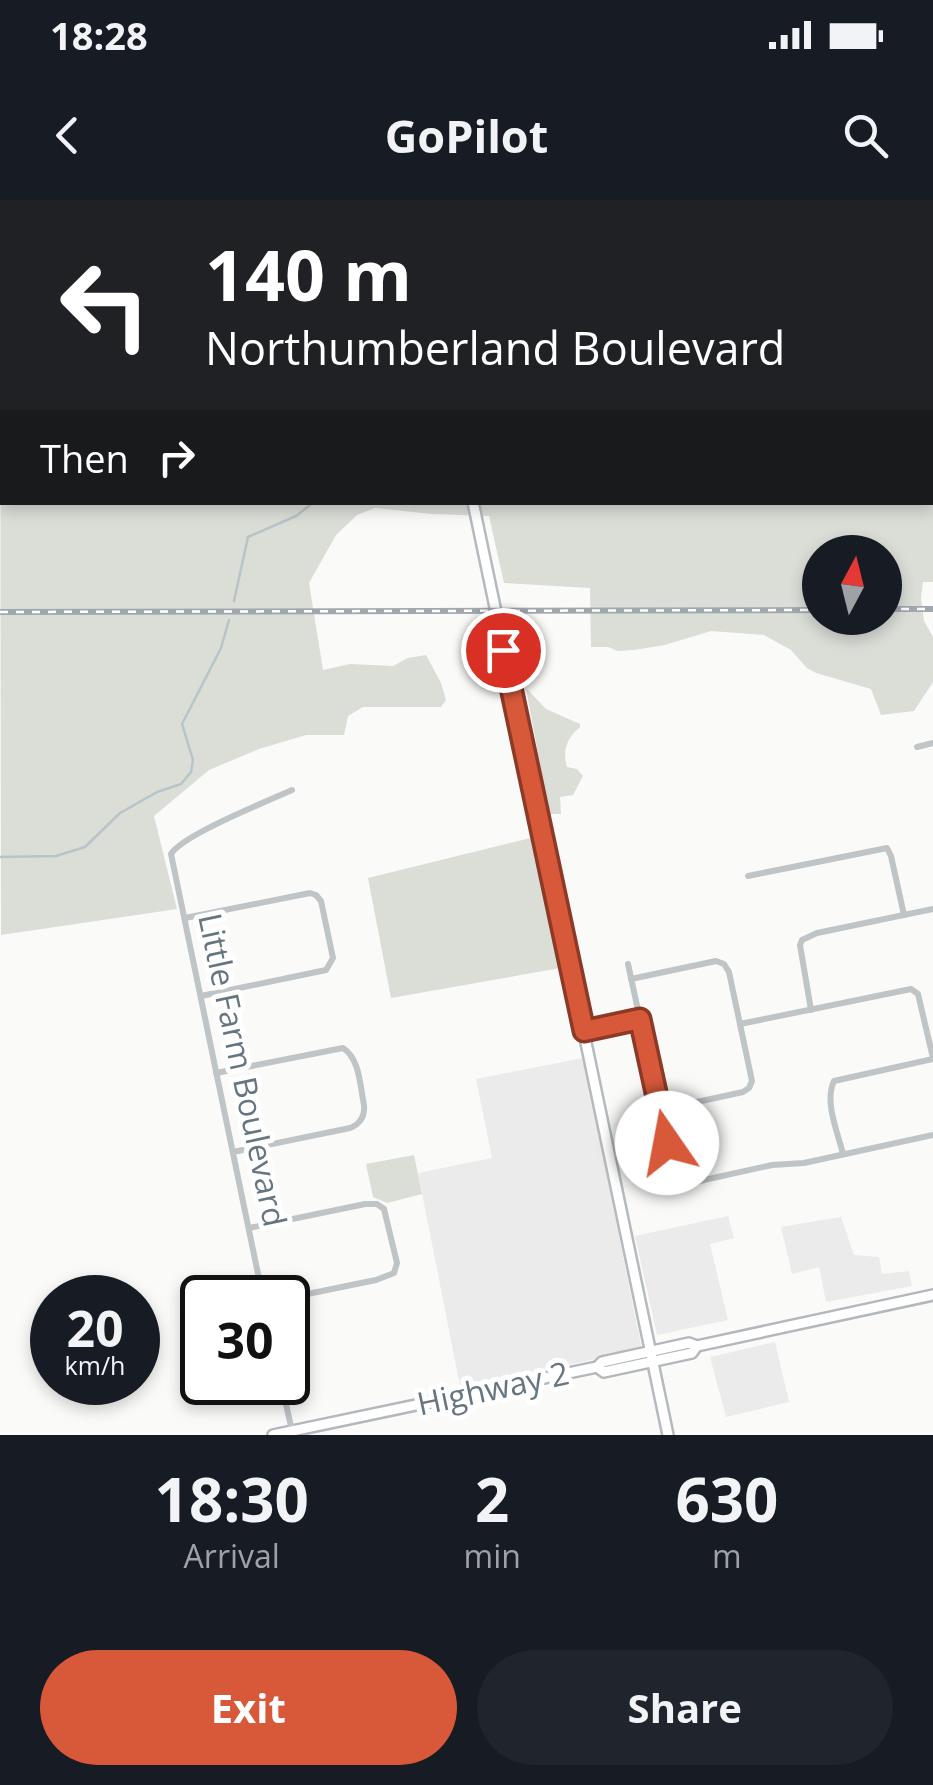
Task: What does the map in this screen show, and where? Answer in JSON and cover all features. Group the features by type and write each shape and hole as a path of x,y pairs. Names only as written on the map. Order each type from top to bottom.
{"street":[{"path":"474,505 668,1435"},
{"path":"917,747 933,743"},
{"name":"Little Farm Boulevard","path":"258,1275 171,854 177,846 222,822 292,790"},
{"path":"748,876 887,848 904,915"},
{"path":"185,918 310,893 321,901 333,958 326,970 201,996"},
{"path":"811,1010 800,952 802,940 817,933 933,909"},
{"path":"632,979 716,961 729,972 752,1081 749,1088 660,1110"},
{"path":"628,964 678,1182 686,1184 933,1135"},
{"path":"740,1024 915,990 933,1058 834,1082 830,1098 843,1154"},
{"path":"584,1031 640,1019"},
{"path":"216,1074 342,1048 354,1059 364,1105 360,1122 350,1128 233,1152"},
{"path":"249,1228 366,1204 384,1208 397,1264 394,1273 310,1294"},
{"name":"Highway 2","path":"273,1435 596,1367 604,1372 651,1356 692,1353 697,1346 933,1295"},
{"path":"286,1405 292,1431"}],"shaded area":[{"path":"0,505 933,505 933,582 923,582 921,598 924,621 933,637 933,682 914,711 881,715 871,689 816,673 791,650 764,635 711,631 634,650 591,647 590,588 504,583 489,516 375,508 357,515 336,535 309,583 323,670 350,664 393,666 426,655 446,700 441,707 363,707 348,716 344,735 306,735 209,770 154,816 177,909 1,935"},
{"path":"526,688 546,709 580,724 565,755 567,767 577,769 583,776 573,795 560,797 561,814 549,814"},
{"path":"539,836 566,967 391,998 368,878"},
{"path":"583,1058 642,1350 460,1386 418,1173 492,1158 476,1079"},
{"path":"414,1155 422,1194 387,1203 373,1197 366,1164"},
{"path":"728,1216 734,1238 710,1244 728,1320 657,1335 635,1236"},
{"path":"841,1217 854,1255 879,1257 882,1274 909,1271 912,1286 826,1302 819,1267 792,1274 781,1227"},
{"path":"775,1342 789,1402 726,1417 710,1357"}],"waterway":[{"path":"234,601 248,537 296,516 310,505"},
{"path":"0,857 56,856 85,847 120,813 157,792 181,784 191,772 193,760 182,724 221,648 229,620"}],"railway":[{"path":"902,609 933,609"},
{"path":"0,612 802,610"}],"route":[{"path":"503,650 584,1031 640,1019 667,1143"}]}
